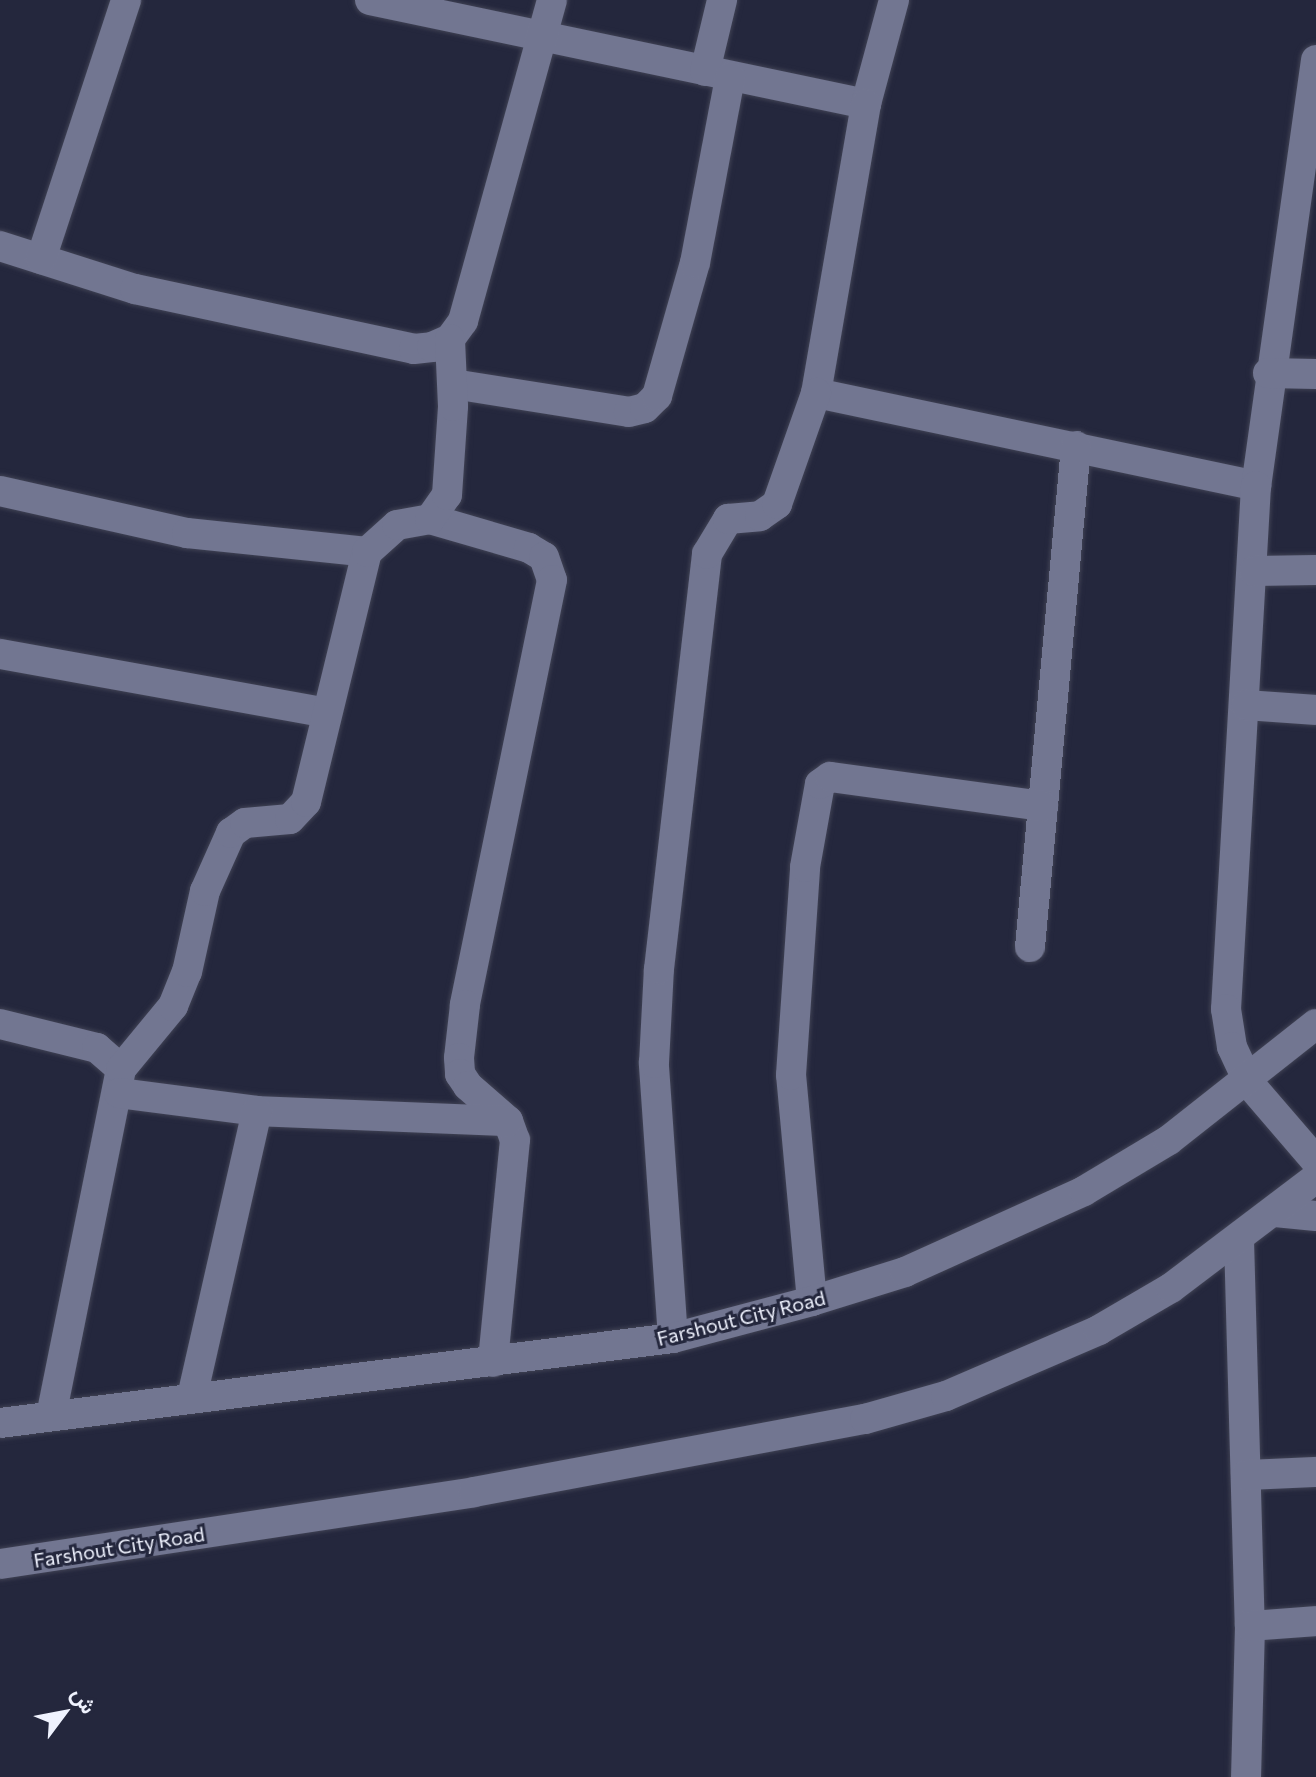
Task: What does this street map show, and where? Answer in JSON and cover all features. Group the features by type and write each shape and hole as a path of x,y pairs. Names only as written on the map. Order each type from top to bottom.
{"street":[{"path":"41,259 126,0"},
{"path":"370,0 866,104"},
{"path":"0,246 135,289 414,349 450,339 463,321 552,0"},
{"path":"453,384 629,412 645,408 657,396 695,263 718,74 722,0"},
{"path":"673,1338 654,1063 659,969 707,554 728,519 760,516 777,504 816,393 866,104 894,0"},
{"path":"1316,60 1268,373 1256,486 1254,571 1226,1009 1232,1047 1248,1082 1316,1161"},
{"path":"430,519 447,495 453,384 450,339"},
{"path":"1268,373 1316,374"},
{"path":"816,393 1256,486"},
{"path":"1030,947 1076,446"},
{"path":"0,491 187,533 367,552"},
{"path":"51,1415 120,1081 173,1006 187,972 205,891 231,833 245,823 290,819 306,802 367,552 397,525 430,519 529,548 544,557 552,580 465,1005 459,1058 460,1074 468,1086 508,1121 515,1140 493,1362"},
{"path":"1254,571 1316,570"},
{"path":"0,654 327,713"},
{"path":"1246,705 1316,710"},
{"path":"812,1301 791,1075 805,867 820,784 830,777 1043,806"},
{"path":"0,1024 97,1048 120,1081 257,1111 508,1121"},
{"name":"Farshout City Road","path":"0,1423 673,1338 812,1301 905,1272 1084,1191 1169,1140 1248,1082 1316,1024"},
{"path":"192,1397 257,1111"},
{"name":"Farshout City Road","path":"0,1564 474,1492 865,1419 946,1396 1086,1336 1171,1288 1239,1240 1316,1178"},
{"path":"1275,1212 1316,1216"},
{"path":"1239,1240 1250,1626 1246,1777"},
{"path":"1246,1475 1316,1472"},
{"path":"1250,1626 1316,1621"}]}
